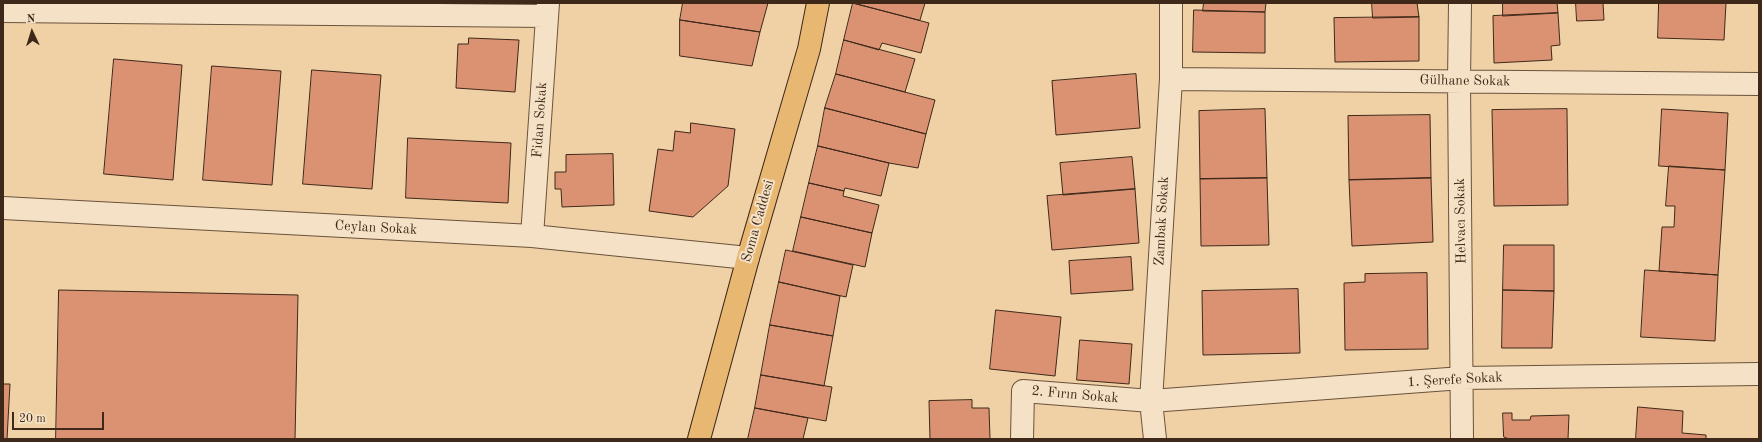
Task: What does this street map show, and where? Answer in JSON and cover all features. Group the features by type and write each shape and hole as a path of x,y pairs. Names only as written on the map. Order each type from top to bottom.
{"main road":[{"name":"Soma Caddesi","path":"699,439 748,258 809,49 818,3"}],"street":[{"name":"Zambak Sokak","path":"1155,439 1151,401 1171,79 1171,3"},
{"name":"Helvacı Sokak","path":"1460,3 1459,81 1462,439"},
{"path":"3,11 548,9"},
{"name":"Fidan Sokak","path":"532,236 548,9"},
{"name":"Gülhane Sokak","path":"1171,79 1759,84"},
{"name":"Ceylan Sokak","path":"3,208 532,236 748,258"},
{"name":"1. Şerefe Sokak","path":"1151,401 1462,378 1759,374"},
{"name":"2. Fırın Sokak","path":"1022,439 1023,391 1151,401"}],"building":[{"path":"683,3 768,3 760,32 680,20"},
{"path":"853,3 929,23 921,53 882,43 879,50 844,40"},
{"path":"853,3 925,3 920,20"},
{"path":"1204,3 1266,3 1265,12 1203,11"},
{"path":"1372,3 1417,3 1419,17 1373,18"},
{"path":"1503,3 1557,3 1558,13 1503,16"},
{"path":"1576,3 1603,3 1604,20 1577,21"},
{"path":"1659,3 1726,3 1724,40 1658,38"},
{"path":"1194,10 1265,12 1265,53 1193,52"},
{"path":"1558,13 1560,45 1551,46 1552,60 1494,63 1493,16"},
{"path":"1419,17 1419,61 1335,62 1334,18"},
{"path":"680,20 760,32 752,66 680,56"},
{"path":"469,38 519,40 515,92 456,88 458,44 468,44"},
{"path":"844,40 915,59 905,92 836,74"},
{"path":"114,59 182,65 173,180 104,174"},
{"path":"212,66 281,71 272,185 203,180"},
{"path":"312,70 381,75 372,189 303,184"},
{"path":"836,74 935,100 926,134 825,108"},
{"path":"1136,74 1140,128 1056,135 1052,81"},
{"path":"825,108 926,134 918,168 889,163 818,146"},
{"path":"1265,109 1267,178 1200,179 1199,111"},
{"path":"1567,109 1568,205 1494,206 1492,110"},
{"path":"1662,109 1728,113 1725,170 1659,166"},
{"path":"1430,115 1431,178 1349,180 1348,116"},
{"path":"691,123 735,129 728,186 693,217 649,211 658,149 673,151 675,131 690,133"},
{"path":"408,138 511,143 508,203 406,198"},
{"path":"818,146 889,163 881,196 845,188 844,191 809,183"},
{"path":"613,154 614,205 562,207 561,189 555,189 555,172 566,172 566,155"},
{"path":"1132,157 1135,189 1063,195 1060,163"},
{"path":"1669,166 1725,170 1718,275 1659,271 1662,227 1674,227 1675,206 1666,206"},
{"path":"1267,178 1269,245 1201,246 1200,179"},
{"path":"1431,178 1433,242 1352,246 1349,180"},
{"path":"809,183 844,191 843,196 879,205 872,233 801,217"},
{"path":"1135,189 1139,243 1052,250 1047,196"},
{"path":"801,217 872,233 865,267 793,251"},
{"path":"1504,245 1554,245 1554,291 1503,290"},
{"path":"786,250 853,265 846,297 779,282"},
{"path":"1131,257 1133,290 1071,294 1069,261"},
{"path":"1645,270 1718,275 1715,341 1641,337"},
{"path":"1427,273 1428,349 1345,350 1344,283 1365,282 1365,274"},
{"path":"779,282 840,296 833,336 770,325"},
{"path":"1298,289 1300,353 1203,355 1202,291"},
{"path":"59,290 298,295 295,439 56,439"},
{"path":"1503,290 1554,291 1552,348 1502,348"},
{"path":"996,310 1061,317 1055,376 990,369"},
{"path":"770,325 833,336 824,386 761,375"},
{"path":"1080,340 1132,344 1129,384 1077,380"},
{"path":"761,375 832,387 826,421 755,408"},
{"path":"3,384 10,384 7,439 3,439"},
{"path":"972,400 972,408 989,408 990,439 930,439 929,401"},
{"path":"1638,407 1683,411 1682,433 1706,435 1706,439 1636,439"},
{"path":"755,408 808,418 803,439 748,439"},
{"path":"1503,413 1512,413 1512,420 1530,420 1531,416 1569,415 1568,439 1509,439 1504,437"}]}
